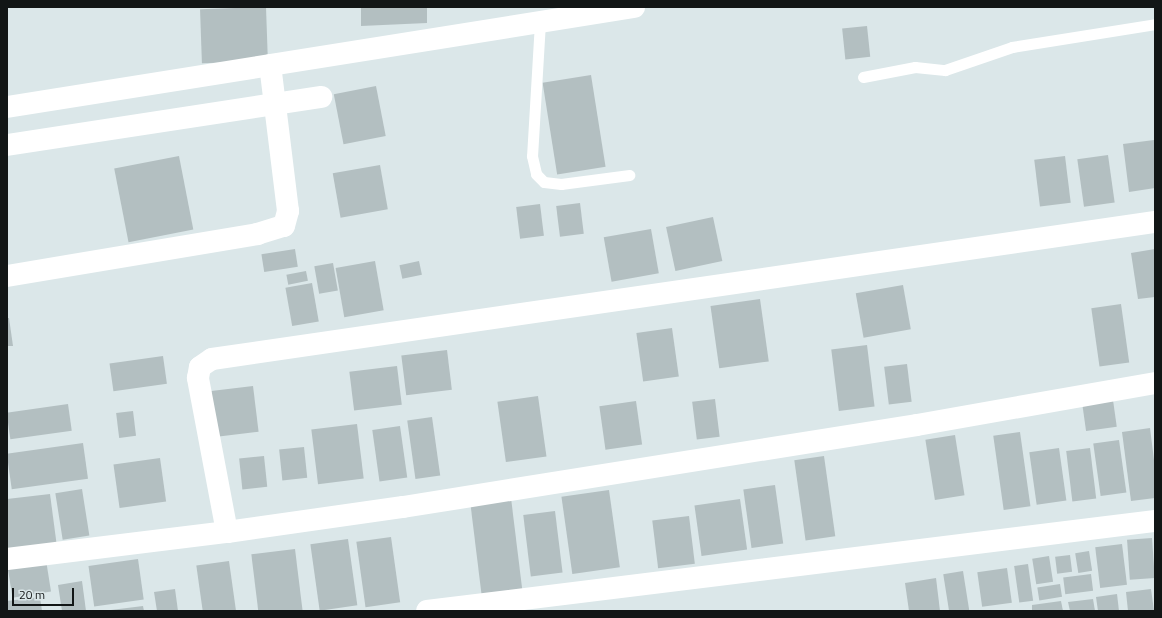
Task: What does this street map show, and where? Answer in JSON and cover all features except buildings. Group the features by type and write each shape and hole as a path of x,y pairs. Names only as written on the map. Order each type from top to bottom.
{"street":[{"path":"7,107 634,7"},
{"path":"7,276 257,234 284,226 288,211 270,65"},
{"path":"7,145 321,97"},
{"path":"227,532 198,378 200,367 212,359 1155,222"},
{"path":"7,559 227,532 910,426 1155,383"},
{"path":"427,611 1155,521"}],"lane":[{"path":"540,22 532,156 536,174 544,182 561,184 629,175"},
{"path":"862,77 915,67 945,70 1012,47 1155,24"}]}
